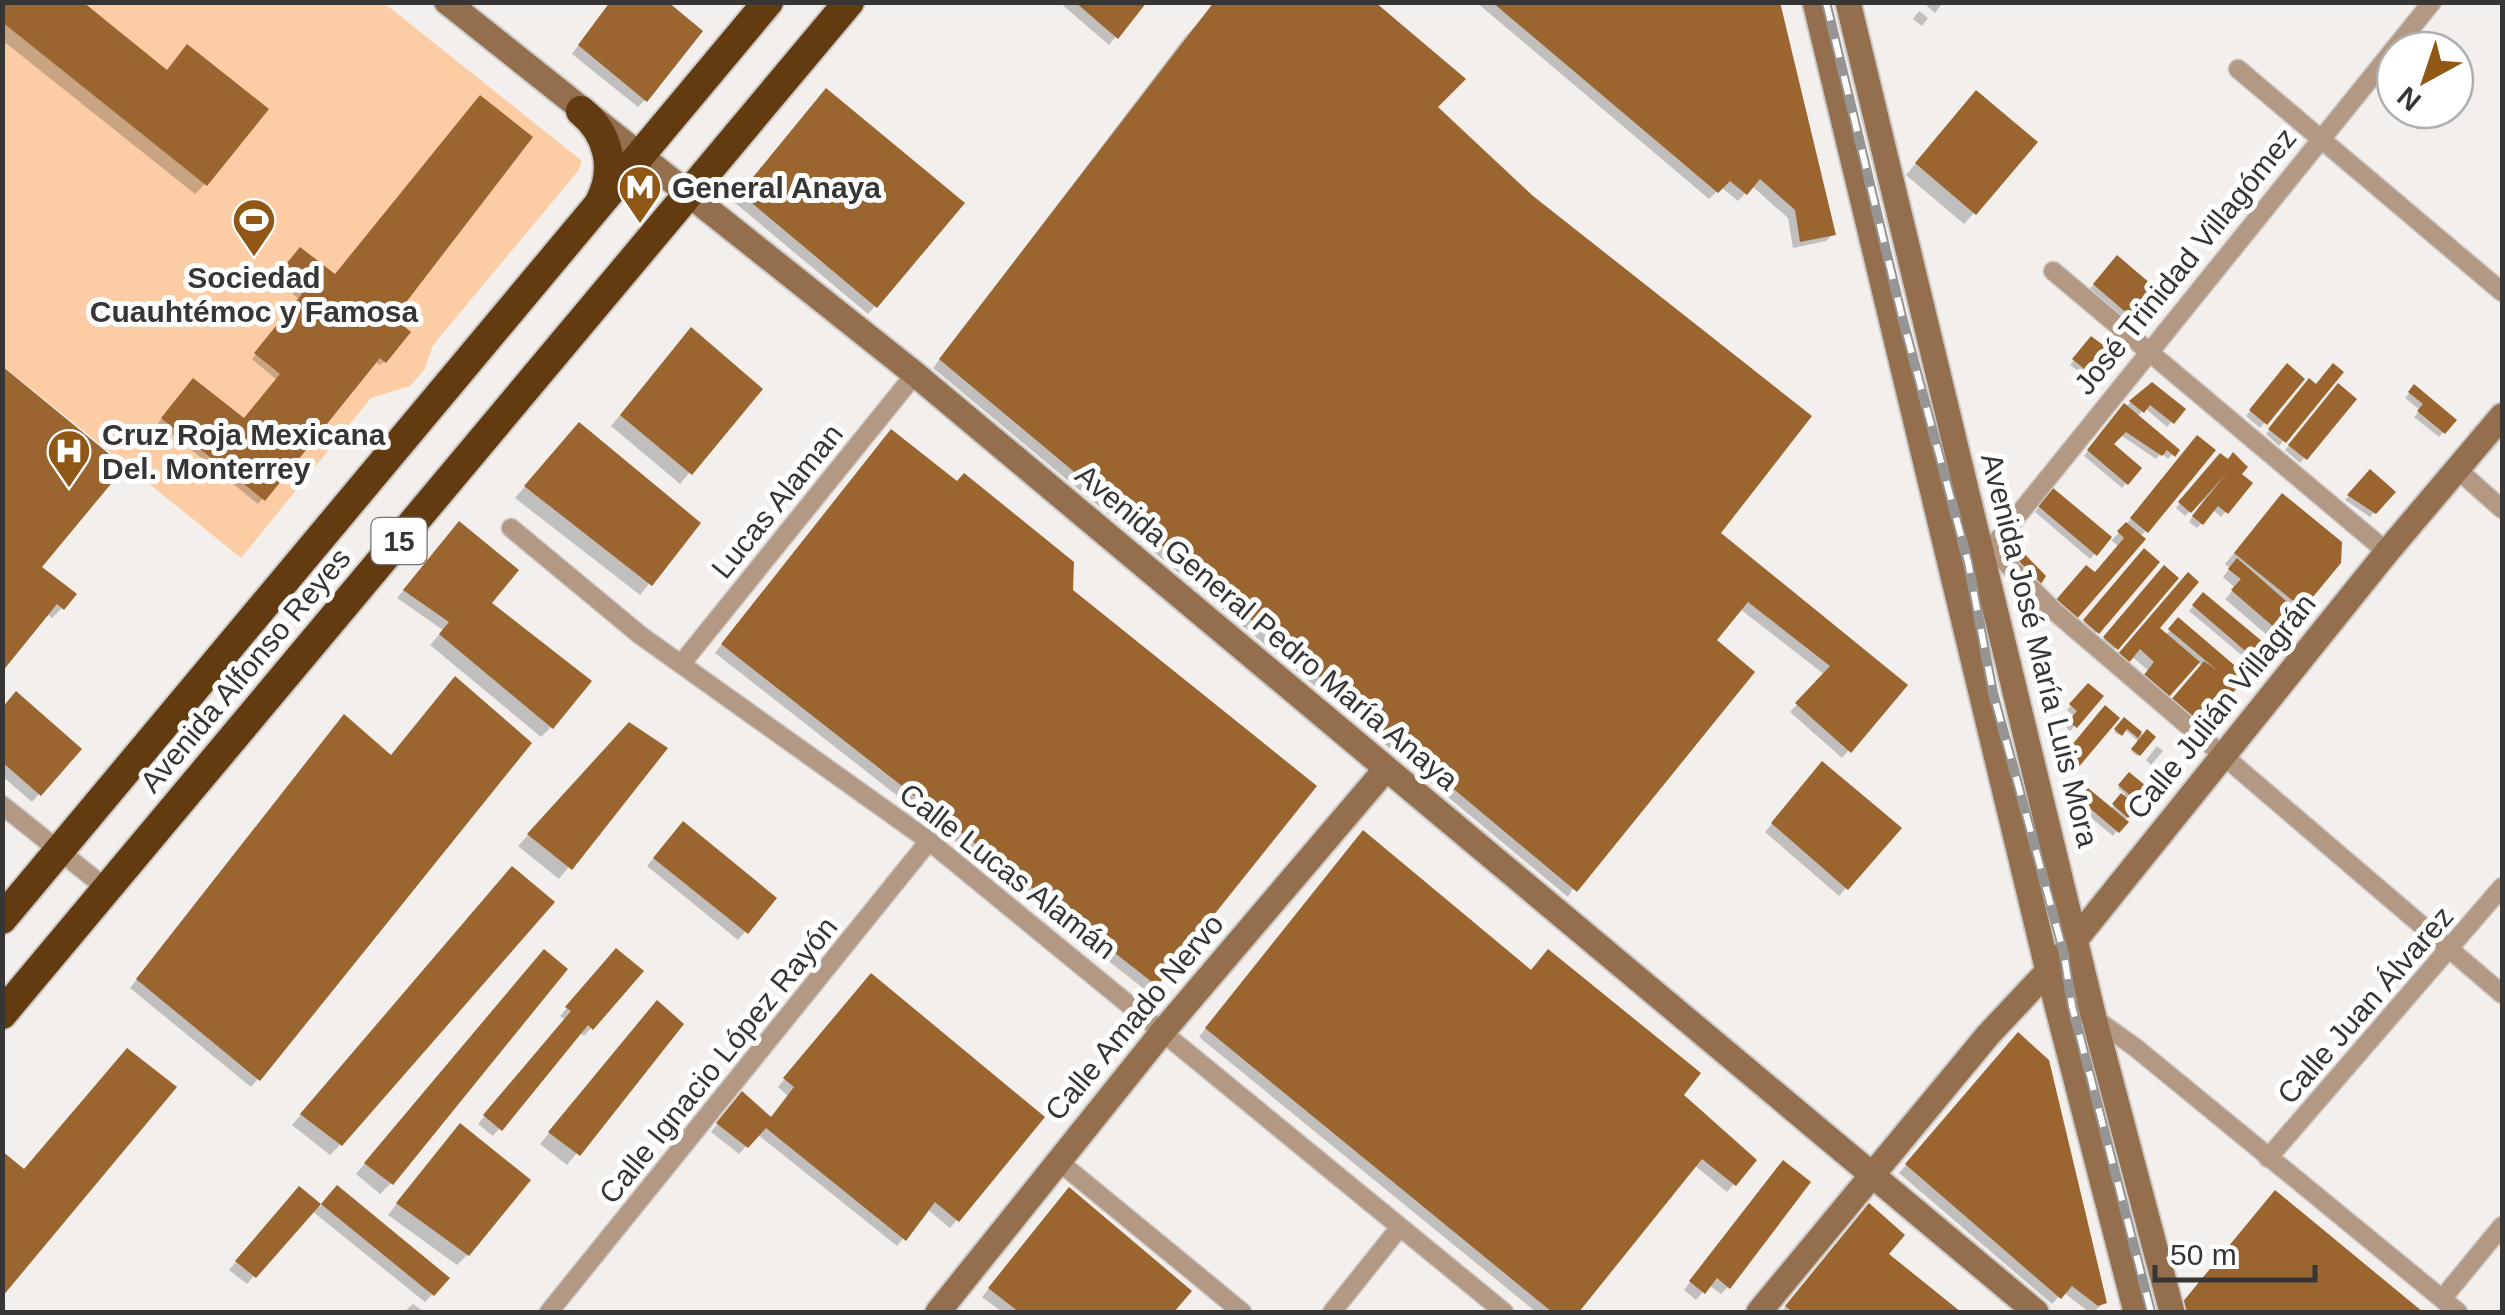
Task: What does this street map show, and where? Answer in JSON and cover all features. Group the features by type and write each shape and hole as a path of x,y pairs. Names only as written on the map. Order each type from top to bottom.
{"highway":[{"name":"Avenida Alfonso Reyes","path":"2,919 768,2"},
{"name":"Avenida Alfonso Reyes","path":"2,1014 849,2"},
{"path":"581,111 597,127 609,160 605,194 591,218"}],"street":[{"name":"Avenida General Pedro María Anaya","path":"447,2 915,374 2036,1312"},
{"path":"1815,2 2048,972 2136,1312"},
{"name":"Avenida José María Luis Mora","path":"1848,2 1987,551 2094,1018 2172,1312"},
{"name":"José Trinidad Villagómez","path":"1987,551 2432,2"},
{"path":"2238,69 2502,292"},
{"path":"2053,271 2387,552"},
{"name":"Lucas Alaman","path":"682,663 915,374"},
{"name":"Calle Julián Villagrán","path":"1761,1312 1988,1035 2077,937 2387,552 2502,416"},
{"path":"2458,470 2502,509"},
{"name":"Calle Lucas Alamán","path":"511,528 598,602 929,841 1504,1312"},
{"path":"1953,565 1987,551 2502,994"},
{"name":"Calle Amado Nervo","path":"938,1312 1164,1030 1386,769"},
{"path":"2,805 107,889"},
{"name":"Calle Ignacio López Rayón","path":"549,1312 929,841"},
{"name":"Calle Juan Álvarez","path":"2268,1158 2502,887"},
{"path":"2056,1000 2094,1018 2136,1048 2458,1312"},
{"path":"1057,1160 1242,1312"},
{"path":"2442,1299 2502,1226"},
{"path":"1332,1312 1400,1227"}],"shaded area":[{"name":"Sociedad Cuauhtémoc y Famosa","path":"3,3 384,3 582,161 578,171 433,345 424,370 410,386 371,398 241,558 3,366"}],"building":[{"path":"2,2 83,2 167,70 187,44 269,109 207,186 2,22"},
{"path":"610,2 668,2 703,31 647,102 578,45"},
{"path":"1075,2 1147,2 1118,39"},
{"path":"1214,2 1375,2 1466,79 1438,107 1533,196 1812,416 1721,533 1908,685 1851,753 1795,703 1830,666 1748,602 1717,640 1755,672 1577,892 939,359"},
{"path":"1492,2 1780,2 1836,235 1800,242 1795,210 1760,179 1747,195 1730,181 1718,193"},
{"path":"826,88 965,203 877,308 740,193"},
{"path":"1976,90 2038,142 1976,215 1915,163"},
{"name":"Sociedad Cuauhtémoc y Famosa","path":"480,95 533,137 394,318 411,332 386,363 380,358 265,501 161,418 193,378 244,418 280,374 254,353 302,294 278,274 300,247 335,274"},
{"path":"2117,255 2165,296 2147,317 2130,316 2093,284"},
{"path":"691,327 763,389 692,475 620,415"},
{"path":"2091,336 2103,345 2106,357 2092,375 2072,359"},
{"path":"2287,363 2305,379 2267,425 2249,410"},
{"path":"2333,363 2344,372 2286,443 2268,429 2309,378 2316,384"},
{"path":"2,366 125,467 42,567 77,594 64,610 57,604 2,672"},
{"path":"2152,382 2186,409 2174,424 2150,405 2144,413 2129,401"},
{"path":"2338,383 2357,399 2307,460 2288,445"},
{"path":"2414,384 2457,420 2445,434 2417,411 2423,404 2408,392"},
{"path":"2124,403 2180,450 2175,457 2167,450 2162,456 2126,432 2114,444 2142,468 2128,485 2087,450"},
{"path":"579,422 701,523 652,586 524,486"},
{"path":"891,429 957,481 964,473 1074,562 1073,590 1317,786 1157,986 721,644"},
{"path":"2197,435 2216,450 2148,533 2130,518"},
{"path":"2233,452 2248,467 2242,474 2253,483 2228,514 2218,506 2203,525 2192,516 2226,474 2191,513 2178,502 2220,453 2228,459"},
{"path":"2370,469 2396,492 2376,514 2347,495"},
{"path":"2053,488 2112,537 2097,556 2038,506"},
{"path":"2282,493 2342,542 2341,563 2303,609 2234,553"},
{"path":"459,521 519,570 492,603 592,681 553,729 439,634 449,622 403,590"},
{"path":"2126,522 2146,539 2076,620 2055,601 2086,565 2095,572 2124,538 2117,531"},
{"path":"2013,542 2046,576 2041,584 2004,554"},
{"path":"2144,548 2160,562 2099,634 2083,620"},
{"path":"2237,558 2301,614 2283,635 2231,590 2241,579 2228,569"},
{"path":"2164,565 2179,578 2118,650 2103,637"},
{"path":"2188,572 2199,582 2160,628 2200,662 2168,698 2143,676 2154,662 2140,649 2128,664 2117,655"},
{"path":"2203,592 2269,647 2257,661 2192,605"},
{"path":"2178,617 2247,676 2210,720 2196,722 2170,701 2204,661 2218,671 2168,629"},
{"path":"455,676 532,743 260,1081 136,979 344,714 391,755"},
{"path":"2088,683 2104,696 2077,728 2068,721 2077,711 2069,704"},
{"path":"16,691 82,749 41,796 2,762 2,708"},
{"path":"2105,705 2120,718 2077,769 2062,757"},
{"path":"2124,717 2142,732 2138,738 2127,729 2122,736 2114,729"},
{"path":"629,722 668,748 572,870 527,834"},
{"path":"2147,729 2156,737 2140,756 2131,749"},
{"path":"1822,761 1902,828 1848,890 1771,823"},
{"path":"2129,772 2151,790 2139,803 2118,785"},
{"path":"2088,788 2129,822 2119,833 2079,799"},
{"path":"2121,793 2138,807 2128,818 2112,804"},
{"path":"683,821 777,898 748,934 653,858"},
{"path":"1363,830 1531,970 1548,949 1701,1073 1684,1095 1757,1160 1736,1186 1702,1159 1579,1312 1552,1312 1205,1028"},
{"path":"512,866 555,902 342,1146 300,1114"},
{"path":"616,948 644,971 593,1030 588,1025 502,1131 483,1115 571,1011 565,1007"},
{"path":"544,949 568,969 393,1185 364,1163"},
{"path":"871,973 1045,1117 959,1222 935,1202 906,1241 766,1128 748,1148 716,1123 742,1091 771,1117 794,1087 783,1078"},
{"path":"657,1000 684,1024 580,1156 548,1132"},
{"path":"2018,1032 2049,1060 2107,1303 2098,1306 2072,1286 2061,1299 1905,1164"},
{"path":"127,1048 177,1087 2,1297 2,1151 24,1169"},
{"path":"460,1123 531,1180 469,1256 396,1203"},
{"path":"1783,1160 1811,1182 1730,1289 1717,1278 1705,1294 1689,1281"},
{"path":"337,1185 450,1278 434,1296 321,1204"},
{"path":"299,1186 321,1204 256,1278 235,1261"},
{"path":"1069,1187 1192,1291 1174,1312 1019,1312 988,1288"},
{"path":"2275,1190 2423,1312 2183,1312 2181,1304"},
{"path":"1869,1203 1905,1235 1889,1254 1961,1312 1793,1312 1785,1306"}],"railway":[{"path":"1826,2 1902,317 1968,562 1993,693 2064,954 2072,1006 2151,1312"}],"place":[{"name":"General Anaya","path":"640,225"},
{"name":"Sociedad Cuauhtémoc y Famosa","path":"254,258"},
{"name":"Cruz Roja Mexicana Del. Monterrey","path":"69,489"}]}
